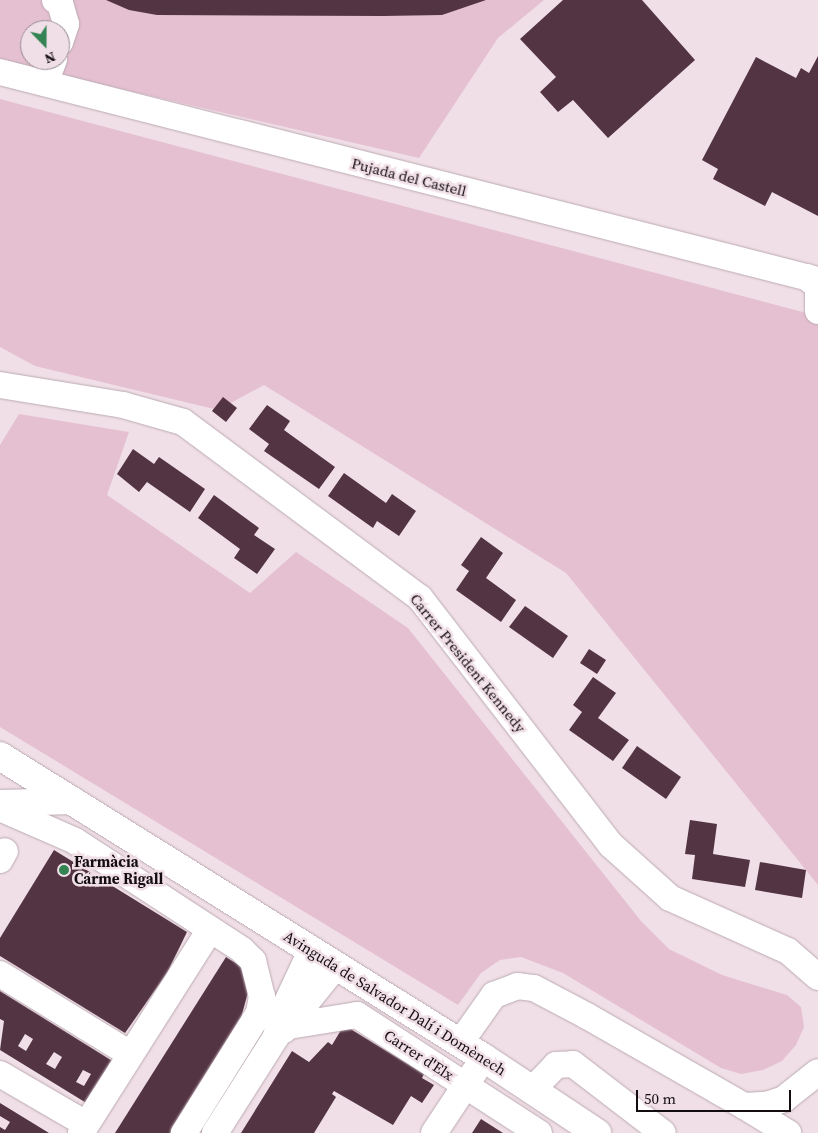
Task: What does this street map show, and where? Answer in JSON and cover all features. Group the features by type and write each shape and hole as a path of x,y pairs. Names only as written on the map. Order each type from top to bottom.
{"main road":[{"name":"Avinguda de Salvador Dalí i Domènech","path":"0,756 192,874 335,967 484,1058 533,1089 596,1133"}],"street":[{"path":"55,0 60,3 65,20"},
{"name":"Pujada del Castell","path":"0,72 49,72 813,278"},
{"path":"813,278 818,287 818,311"},
{"name":"Carrer President Kennedy","path":"0,374 12,386 123,405 183,422 420,598 611,845 670,898 788,951 818,977"},
{"path":"0,803 74,801"},
{"path":"0,808 56,830 173,905 253,961 262,996 259,1013 184,1133"},
{"path":"173,905 192,874"},
{"path":"0,1074 84,1129 210,930"},
{"path":"282,1032 280,1017 311,951"},
{"path":"215,1133 282,1032 335,967"},
{"path":"0,974 130,1054"},
{"path":"460,1043 494,995 508,987 534,988 744,1106 788,1133"},
{"name":"Carrer d'Elx","path":"282,1032 357,1015 539,1133"},
{"path":"434,1133 484,1058"},
{"path":"533,1089 556,1065 572,1064 663,1133"},
{"path":"744,1106 766,1105 784,1099 818,1072"}],"shaded area":[{"path":"0,0 544,0 498,38 419,158 39,70 70,70 70,20 20,20 20,66 0,61"},
{"path":"0,99 818,316 818,885 566,573 264,385 218,410 35,366 0,347"},
{"path":"19,414 129,432 107,495 250,593 296,552 408,628 641,921 669,949 722,975 787,995 801,1007 804,1027 796,1045 782,1061 763,1070 741,1074 721,1068 563,973 521,957 500,960 481,973 458,1005 0,727 0,445"}],"building":[{"path":"106,0 486,0 442,15 383,16 157,15 129,10"},
{"path":"563,0 642,0 695,60 608,138 573,100 558,112 540,92 556,77 520,39"},
{"path":"818,56 818,216 772,192 765,206 713,179 718,169 702,160 756,57 796,78 801,68 809,73"},
{"path":"223,397 237,408 226,422 212,411"},
{"path":"267,405 290,421 284,430 335,467 319,489 264,451 269,444 249,429"},
{"path":"133,449 154,464 159,457 205,489 190,512 147,482 139,492 117,474"},
{"path":"344,473 386,503 392,494 416,511 399,536 377,521 373,528 328,496"},
{"path":"214,495 259,528 254,535 275,549 257,574 234,558 240,549 198,518"},
{"path":"481,537 503,553 486,578 516,600 501,622 456,590 469,571 461,565"},
{"path":"525,606 568,636 553,658 509,627"},
{"path":"589,649 606,660 597,674 580,663"},
{"path":"593,677 616,693 598,718 629,740 613,761 569,730 582,712 573,705"},
{"path":"637,746 681,777 666,799 622,768"},
{"path":"690,820 717,824 713,854 750,860 745,887 692,879 695,855 685,854"},
{"path":"54,850 187,932 167,973 125,1033 0,956 0,938"},
{"path":"760,862 806,870 802,898 755,890"},
{"path":"226,957 253,974 241,1018 175,1133 115,1133"},
{"path":"0,991 114,1062 88,1104 0,1050 4,1021 0,1019","holes":["25,1034 33,1039 26,1051 18,1046","54,1052 62,1057 55,1069 46,1064","83,1070 91,1074 84,1086 76,1082"]},
{"path":"344,1025 424,1074 422,1078 434,1085 422,1103 411,1096 393,1125 334,1091 332,1094 336,1097 314,1133 241,1133 292,1051 309,1062 328,1042 332,1045"},
{"path":"0,1103 49,1133 0,1133 0,1127 5,1130 10,1122 0,1116"},
{"path":"481,1119 503,1133 472,1133"}],"place":[{"name":"Farmàcia Carme Rigall","path":"64,870"}]}
